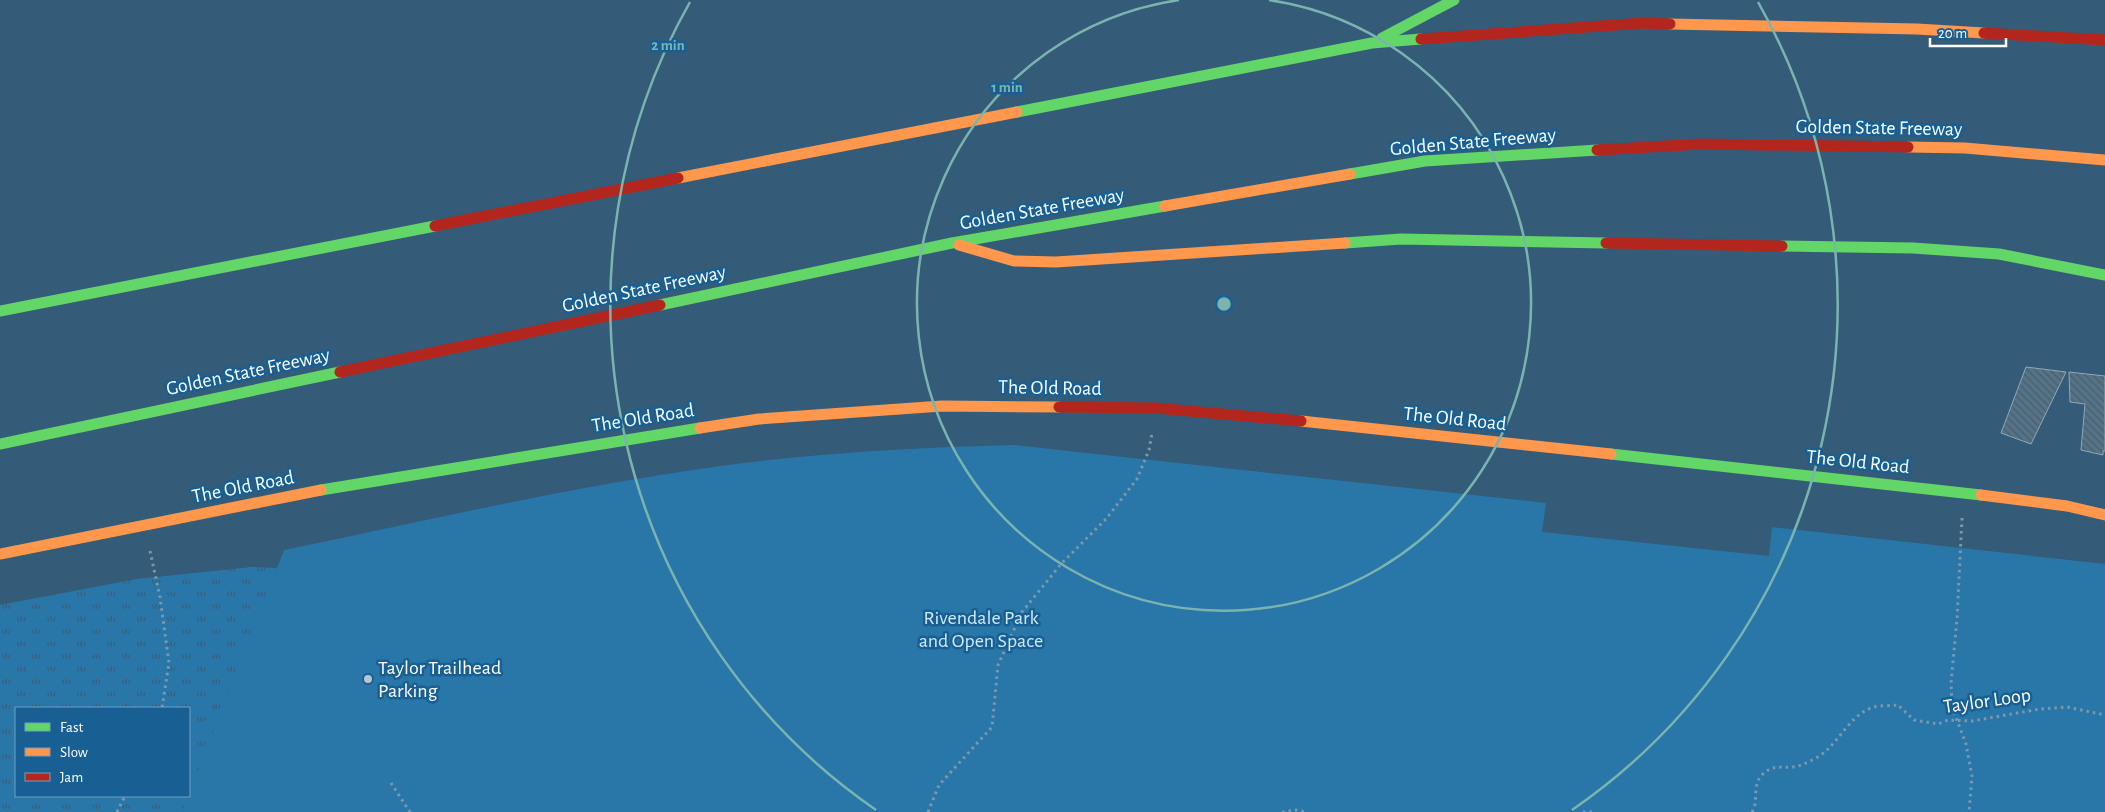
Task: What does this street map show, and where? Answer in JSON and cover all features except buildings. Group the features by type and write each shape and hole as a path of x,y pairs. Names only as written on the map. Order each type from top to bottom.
{"main road":[{"path":"1372,42 1454,0"},
{"path":"0,311 1372,42 1642,23 1917,29 2105,40"},
{"name":"Golden State Freeway","path":"0,444 952,244 1425,161 1701,144 1965,148 2105,160"},
{"path":"952,244 1014,261 1056,262 1401,239 1913,248 1999,254 2105,274"},
{"name":"The Old Road","path":"0,554 328,489 454,467 759,419 942,406 1156,408 1287,419 1965,493 2067,506 2105,515"}],"path":[{"path":"928,812 939,785 992,727 998,665 1022,612 1061,564 1106,519 1137,480 1149,450 1156,408"},
{"path":"1965,493 1951,683 1952,707 1966,744 1972,776 1969,812"},
{"path":"144,526 160,597 168,663 162,707"},
{"name":"Taylor Loop","path":"1752,812 1754,809 1755,787 1761,776 1769,770 1780,766 1798,766 1826,752 1859,715 1872,707 1898,705 1914,720 1938,724 1956,720 1972,721 2040,709 2068,707 2105,715"},
{"path":"391,783 410,812"},
{"path":"118,812 125,797"},
{"path":"1282,812 1297,810 1307,812"},
{"path":"1584,812 1596,812"}],"green space":[{"name":"Rivendale Park and Open Space","path":"1014,445 1546,503 1542,532 1769,556 1772,527 2105,564 2105,812 182,812 188,797 190,797 190,791 284,550 571,491 710,467 840,453"},
{"path":"252,567 315,570 352,812 0,812 0,605 137,579"}],"traffic: fast":[{"path":"1382,38 1454,0"},
{"path":"1017,112 1372,43 1421,39"},
{"path":"1350,174 1425,161 1597,150"},
{"path":"660,305 952,243 1165,206"},
{"path":"0,311 435,226"},
{"path":"1345,243 1401,239 1606,243"},
{"path":"1782,246 1913,248 1999,254 2105,275"},
{"path":"0,444 340,372"},
{"path":"321,490 700,428"},
{"path":"1611,454 1981,495"}],"traffic: slow":[{"path":"1670,24 1917,29 1984,33"},
{"path":"678,178 1017,112"},
{"path":"1908,147 1965,148 2105,160"},
{"path":"1165,206 1350,174"},
{"path":"959,245 1014,261 1056,262 1345,243"},
{"path":"700,428 759,419 942,406 1059,407"},
{"path":"1301,421 1611,454"},
{"path":"0,554 321,490"},
{"path":"1981,495 2067,506 2105,515"}],"traffic: jam":[{"path":"1421,39 1643,23 1670,24"},
{"path":"1984,33 2105,40"},
{"path":"1597,150 1701,144 1908,147"},
{"path":"435,226 678,178"},
{"path":"1606,243 1782,246"},
{"path":"340,372 660,305"},
{"path":"1059,407 1156,408 1301,421"}],"place":[{"name":"Taylor Trailhead Parking","path":"368,679"}]}
